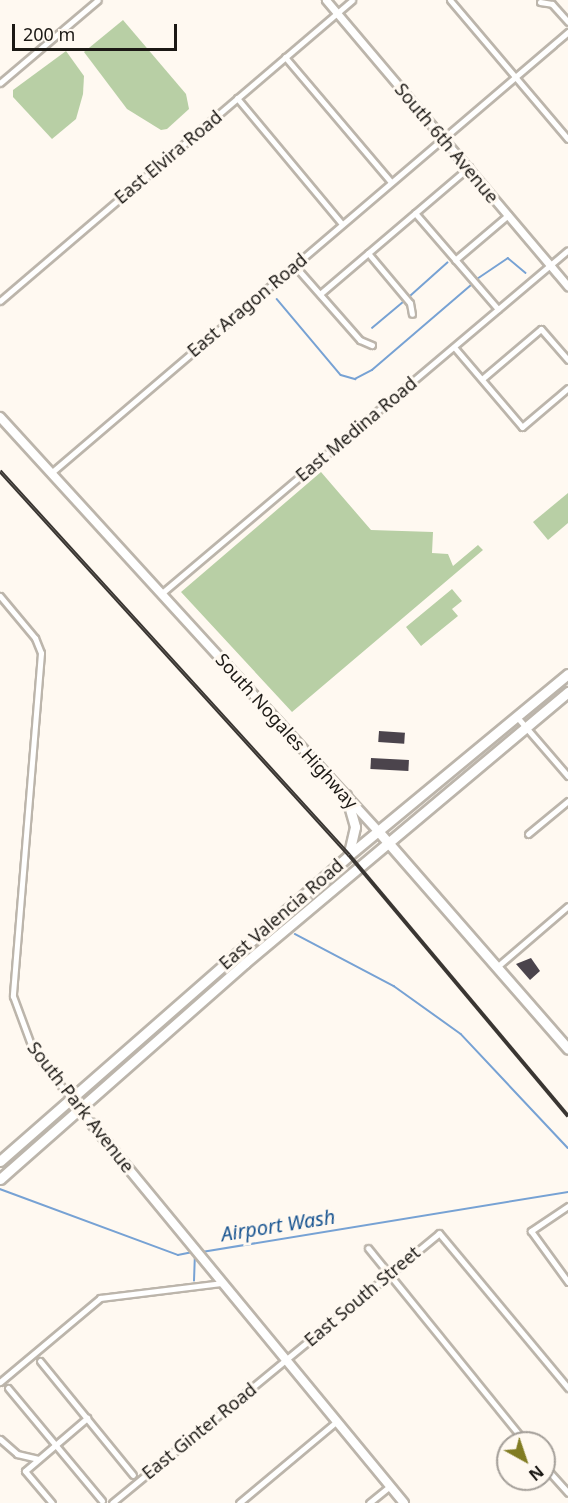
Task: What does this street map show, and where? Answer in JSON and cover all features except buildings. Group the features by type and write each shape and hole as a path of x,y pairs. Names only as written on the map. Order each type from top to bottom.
{"main road":[{"name":"South Nogales Highway","path":"0,417 346,795 498,966 568,1049"},
{"name":"East Valencia Road","path":"0,1161 349,855 568,674"},
{"name":"East Valencia Road","path":"1,1178 280,934 390,844 568,692"},
{"path":"346,795 355,827 349,855"},
{"path":"271,923 280,934"},
{"path":"170,1011 179,1021"},
{"name":"South Park Avenue","path":"72,1100 404,1503"}],"street":[{"path":"0,82 98,0"},
{"name":"South 6th Avenue","path":"326,0 568,286"},
{"name":"East Elvira Road","path":"0,301 352,0"},
{"path":"450,0 568,139"},
{"path":"540,2 552,4 568,22"},
{"name":"East Aragon Road","path":"51,472 568,32"},
{"path":"285,57 391,182"},
{"path":"237,98 342,224"},
{"path":"320,294 469,167"},
{"path":"415,213 498,309"},
{"path":"455,260 508,215"},
{"name":"East Medina Road","path":"162,593 568,250"},
{"path":"368,253 410,303 412,314"},
{"path":"294,265 360,340 372,345"},
{"path":"482,379 541,329 568,360"},
{"path":"454,347 522,427 568,388"},
{"name":"South Park Avenue","path":"0,596 35,638 41,653 13,996 33,1050 72,1100"},
{"path":"517,717 568,777"},
{"path":"528,834 568,801"},
{"path":"498,966 567,909"},
{"path":"568,1206 532,1229 532,1238 568,1282"},
{"name":"East South Street","path":"285,1360 439,1233 568,1388"},
{"path":"368,1248 516,1431"},
{"path":"0,1382 100,1298 223,1283"},
{"name":"East Ginter Road","path":"112,1503 285,1360"},
{"path":"40,1361 133,1475"},
{"path":"8,1388 102,1501"},
{"path":"52,1503 25,1471 87,1418"},
{"path":"239,1503 337,1420"},
{"path":"0,1439 17,1454 38,1460"},
{"path":"556,1480 568,1493"},
{"path":"369,1503 390,1486"}],"green space":[{"path":"123,20 186,94 189,109 167,129 161,130 127,109 84,52"},
{"path":"66,51 84,76 83,94 76,119 52,139 13,97 13,90"},
{"path":"321,472 371,530 433,532 432,553 448,554 453,566 478,545 483,550 292,712 181,592"},
{"path":"568,493 568,523 548,540 533,522"},
{"path":"452,589 462,601 452,609 458,616 421,646 406,627"}],"waterway":[{"path":"477,279 508,258 526,273"},
{"path":"410,296 447,263"},
{"path":"277,299 341,375 355,379 372,370 471,285"},
{"path":"372,328 403,302"},
{"path":"295,934 394,986 461,1034 568,1148"},
{"name":"Airport Wash","path":"0,1189 178,1255 194,1252"},
{"name":"Airport Wash","path":"202,1252 568,1192"},
{"path":"194,1281 195,1255"}],"railway":[{"path":"0,471 349,855 568,1116"}]}
